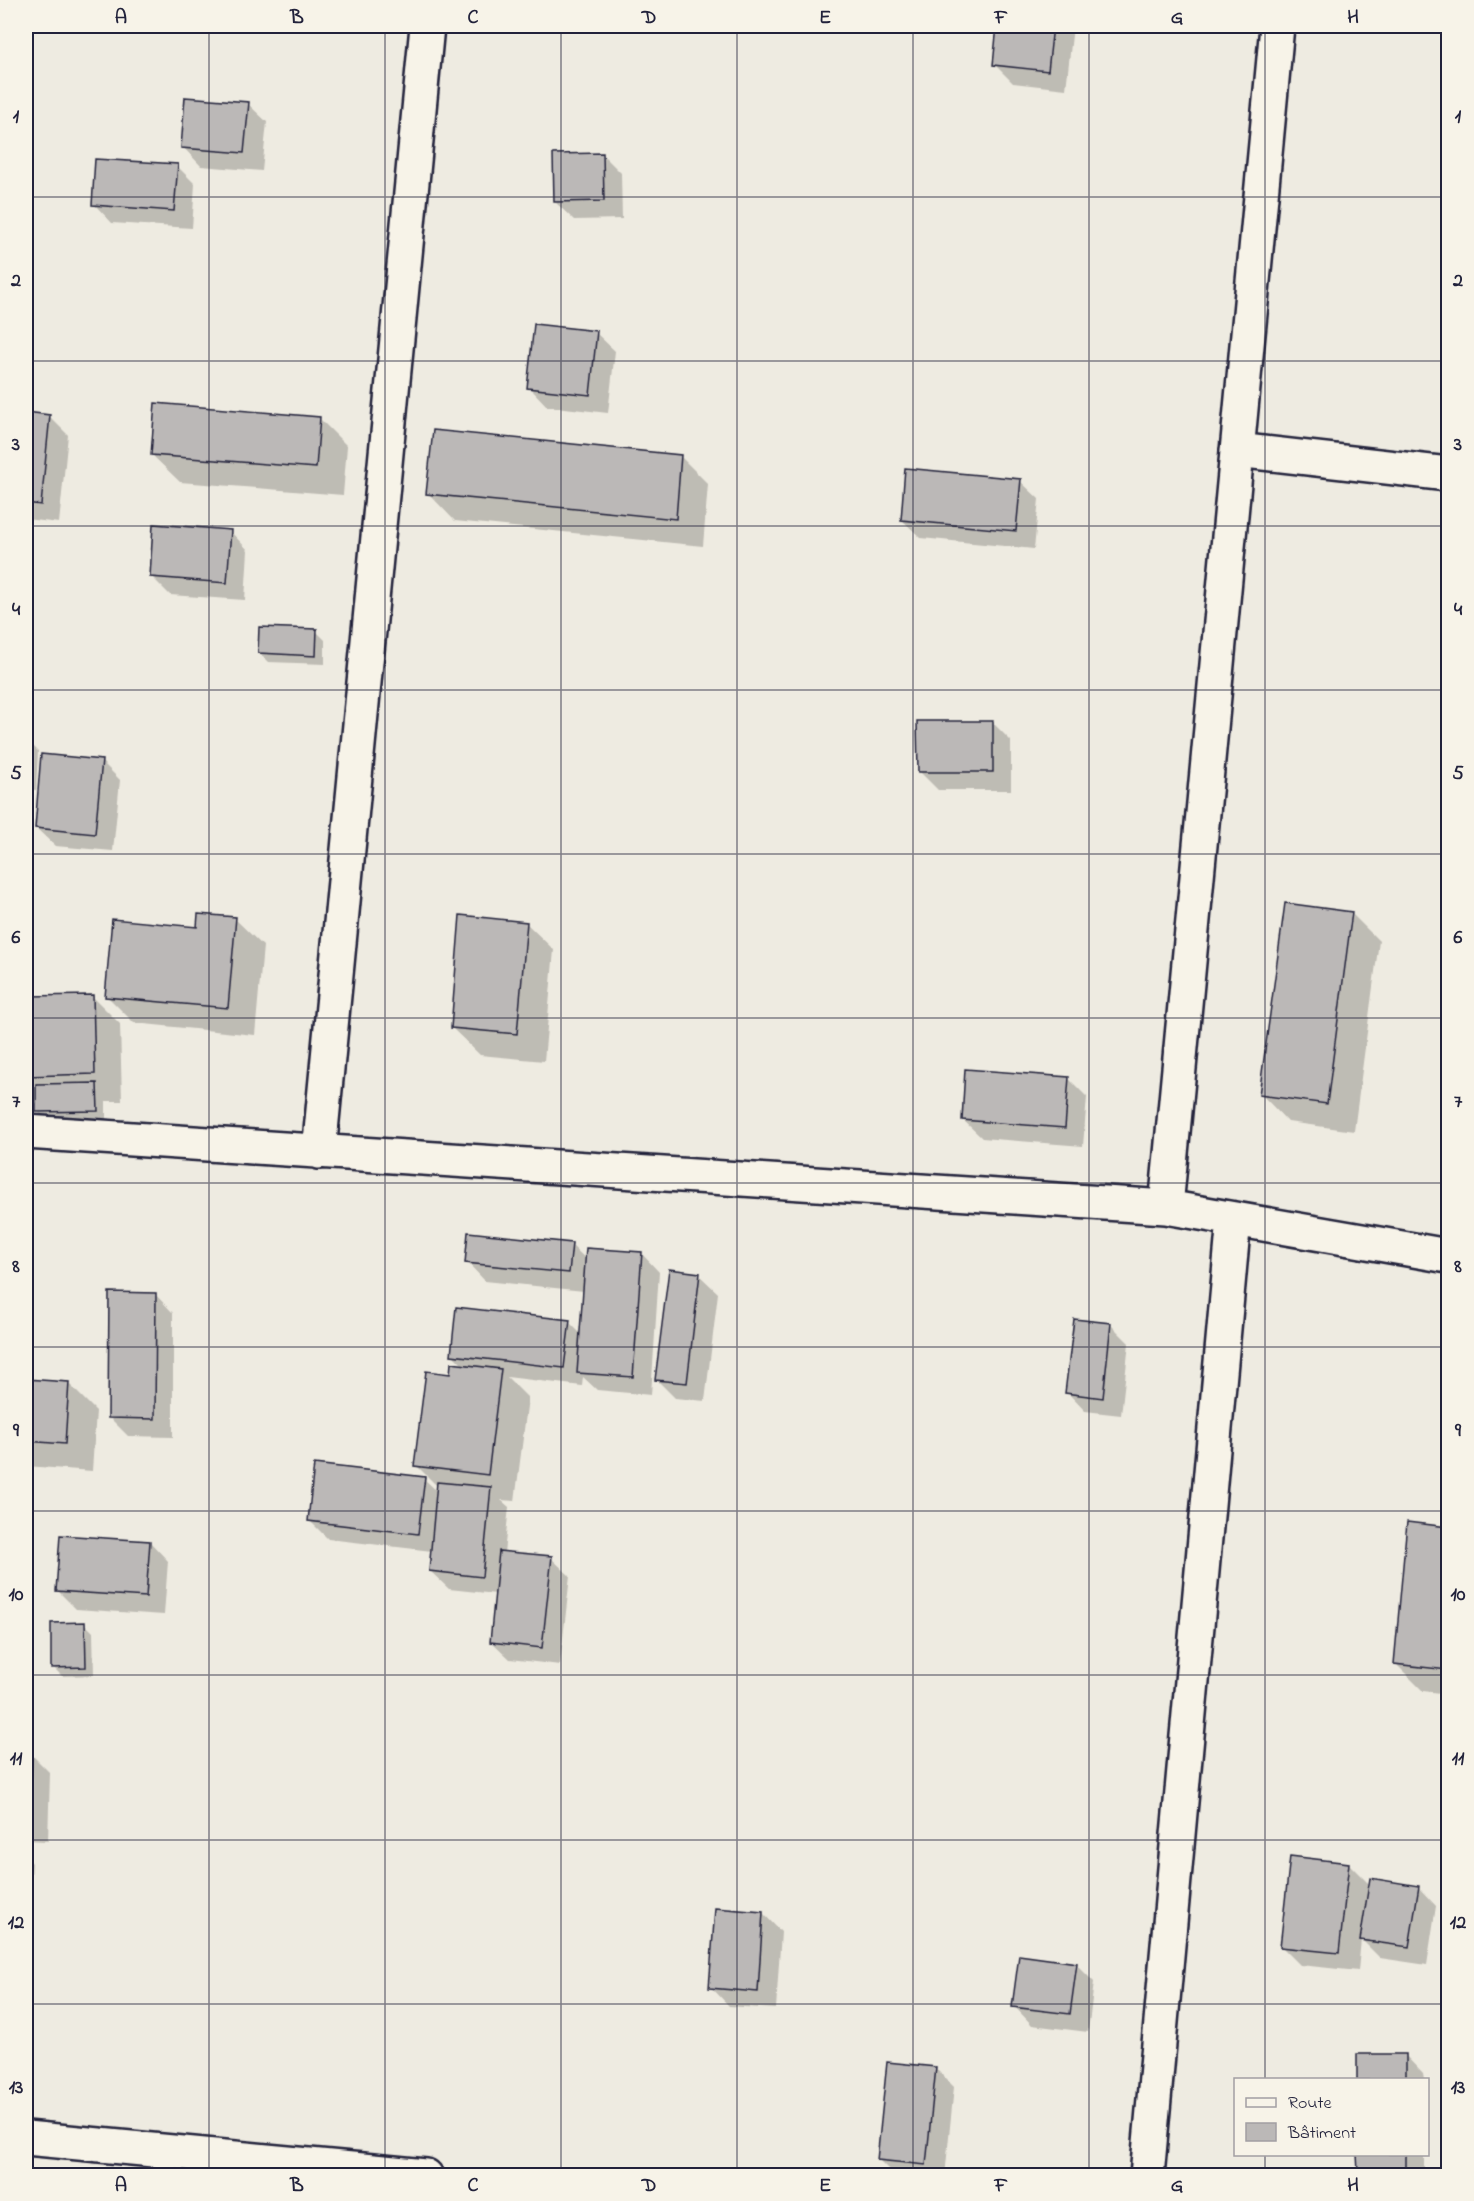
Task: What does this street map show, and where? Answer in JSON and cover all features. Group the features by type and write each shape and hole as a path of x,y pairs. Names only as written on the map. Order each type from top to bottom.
{"street":[{"path":"319,1152 427,26"},
{"path":"1166,1207 1277,26"},
{"path":"1237,450 1449,474"},
{"path":"26,1132 1166,1207 1449,1256"},
{"path":"1147,2175 1234,1219"},
{"path":"26,2138 426,2175"}],"building":[{"path":"997,26 1053,26 1048,71 993,65"},
{"path":"185,97 249,102 244,153 181,148"},
{"path":"603,153 604,201 554,202 553,154"},
{"path":"95,159 178,164 174,211 92,205"},
{"path":"534,324 597,331 590,395 527,388"},
{"path":"155,403 320,417 316,468 151,455"},
{"path":"26,412 50,415 41,505 26,503"},
{"path":"433,430 681,455 676,519 426,494"},
{"path":"905,468 1021,479 1016,531 901,520"},
{"path":"153,524 231,530 227,583 150,577"},
{"path":"259,627 317,629 316,656 258,653"},
{"path":"917,721 993,721 993,772 918,772"},
{"path":"26,740 30,741 28,782 26,782"},
{"path":"41,754 102,760 95,834 35,828"},
{"path":"1285,903 1352,912 1327,1104 1259,1095"},
{"path":"198,914 236,917 228,1008 105,997 112,919 197,927"},
{"path":"460,915 527,922 517,1034 451,1028"},
{"path":"93,995 95,1074 26,1076 26,996"},
{"path":"965,1069 1069,1077 1065,1128 962,1120"},
{"path":"97,1083 98,1111 36,1112 36,1084"},
{"path":"468,1232 572,1243 569,1273 465,1263"},
{"path":"586,1248 642,1252 633,1377 577,1373"},
{"path":"669,1269 700,1273 687,1383 655,1380"},
{"path":"109,1292 156,1293 155,1419 108,1418"},
{"path":"456,1307 570,1320 564,1368 451,1355"},
{"path":"1074,1319 1111,1323 1103,1398 1065,1393"},
{"path":"451,1363 501,1369 488,1475 414,1466 426,1371 450,1374"},
{"path":"26,1379 69,1382 65,1444 26,1441"},
{"path":"314,1464 425,1477 418,1534 308,1521"},
{"path":"437,1482 491,1487 482,1577 429,1571"},
{"path":"1407,1522 1448,1527 1448,1670 1394,1664"},
{"path":"60,1535 150,1541 146,1597 56,1591"},
{"path":"499,1551 552,1556 542,1648 490,1642"},
{"path":"85,1622 86,1667 51,1668 51,1623"},
{"path":"26,1753 32,1753 30,1823 26,1823"},
{"path":"1290,1856 1349,1863 1339,1953 1280,1947"},
{"path":"1370,1878 1419,1886 1409,1947 1360,1940"},
{"path":"715,1908 763,1912 758,1992 709,1988"},
{"path":"1019,1955 1077,1963 1070,2014 1012,2007"},
{"path":"1357,2054 1406,2054 1406,2078 1357,2078"},
{"path":"887,2062 936,2067 926,2165 877,2160"},
{"path":"1357,2156 1406,2156 1406,2172 1358,2172"}]}
